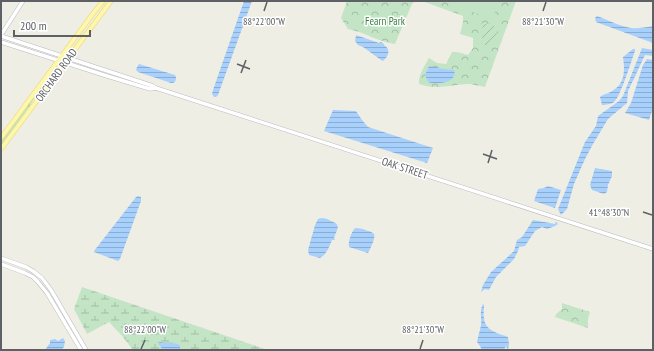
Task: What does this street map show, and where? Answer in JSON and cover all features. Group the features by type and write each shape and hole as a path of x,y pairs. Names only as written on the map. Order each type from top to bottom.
{"main road":[{"name":"ORCHARD ROAD","path":"1,138 103,1"},
{"name":"ORCHARD ROAD","path":"1,149 111,1"}],"street":[{"path":"1,35 23,1"},
{"name":"OAK STREET","path":"1,35 156,88 653,249"},
{"name":"OAK STREET","path":"1,42 150,89 156,88"},
{"path":"1,258 26,267 42,278 51,290 86,350"},
{"path":"1,264 25,273 33,277 38,282 47,293 81,350"}],"green space":[{"name":"Fearn Park","path":"347,1 418,1 412,4 395,44 348,29 341,18"},
{"name":"Fearn Park","path":"422,1 516,1 485,87 469,84 431,87 419,84 421,74 429,58 437,63 446,64 452,52 468,55 473,48 473,38 460,34 463,16"},
{"path":"459,1 500,1 492,19 457,6"},
{"path":"482,23 499,27 492,48 481,43 483,34"},
{"path":"37,92 26,112 1,146 1,141"},
{"path":"82,287 268,350 133,350 109,322 87,334 74,309"},
{"path":"562,303 590,312 588,328 555,317 556,314 562,309"}],"water":[{"path":"244,1 252,1 218,95 214,97 212,94 213,90"},
{"path":"597,16 631,28 653,26 653,43 596,22 595,18"},
{"path":"356,35 384,44 388,48 387,57 383,61 358,45 355,41"},
{"path":"642,48 653,50 653,56 645,55 628,91 627,103 608,119 593,144 574,184 567,209 561,215 558,209 585,142 596,126 598,116 619,101 623,96"},
{"path":"635,49 635,51 617,99 607,105 602,105 600,97 616,88 622,81 624,72 623,57"},
{"path":"647,59 653,60 653,108 649,120 625,113 631,103 643,65"},
{"path":"139,64 175,75 175,81 171,83 138,72 136,70"},
{"path":"429,66 454,70 453,78 441,83 428,82 425,75"},
{"path":"333,110 356,111 368,127 433,148 427,163 324,131"},
{"path":"595,168 612,171 607,192 604,194 592,190 590,185"},
{"path":"548,186 561,190 555,208 534,201 538,189"},
{"path":"136,197 141,197 141,201 120,259 118,261 94,252"},
{"path":"321,218 337,224 338,228 334,238 335,240 332,240 329,248 320,258 309,255 308,250 315,225 318,219"},
{"path":"533,220 555,224 556,222 558,224 547,229 542,227 535,231 525,246 519,247 514,259 496,277 489,290 485,289 481,292 483,285 491,272 514,251 517,240 522,237"},
{"path":"355,228 363,229 374,234 374,241 368,253 349,247 350,237"},
{"path":"483,304 485,322 487,326 496,333 508,337 508,350 506,346 504,350 482,350 477,342 481,325 481,312"},
{"path":"63,338 65,341 64,347 61,350 45,350 50,343 50,340 55,339 58,341"},
{"path":"158,343 180,345 180,350 163,350"}],"waterway":[{"path":"633,80 637,71"}]}
